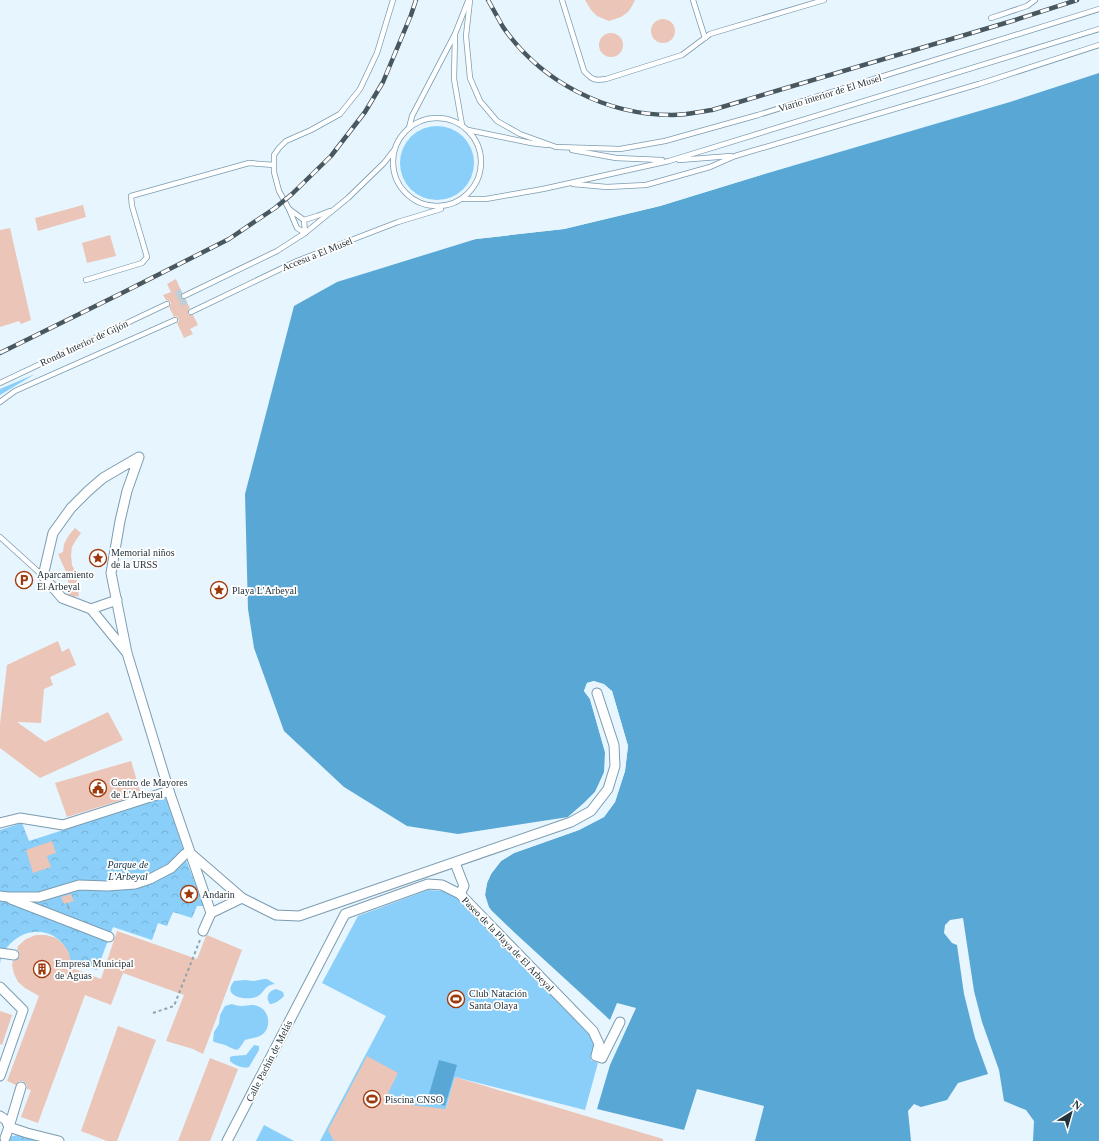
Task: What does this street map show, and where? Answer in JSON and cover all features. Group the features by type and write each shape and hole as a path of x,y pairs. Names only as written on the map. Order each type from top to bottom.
{"street":[{"path":"127,653 91,609 62,598 44,576 53,533 71,508 103,478 139,457 127,491 111,573 127,653 169,791 211,913"},
{"path":"91,609 116,600"},
{"path":"190,853 242,898 276,915 299,916 571,822 591,810 608,789 615,766 614,745 597,693"},
{"path":"0,823 20,818 62,825 169,791"},
{"path":"4,897 39,896 79,885 107,886 135,884 150,879 171,868 185,854 190,853"},
{"path":"454,863 464,886 460,894"},
{"name":"Paseo de la Playa de El Arbeyal","path":"345,914 428,884 442,885 460,894 593,1031 599,1044 596,1056 602,1058 620,1022"},
{"path":"4,897 109,937"},
{"path":"203,931 211,913 242,898"},
{"path":"341,901 345,914"},
{"name":"Calle Pachín de Melás","path":"227,1141 345,914"},
{"path":"0,953 14,955"},
{"path":"0,987 22,1010 0,1076"},
{"path":"2,1139 9,1127 21,1087"},
{"path":"0,1116 6,1120 9,1127 59,1141"},
{"path":"2,1139 27,1133"}],"lane":[{"path":"305,233 297,228 289,208 279,191 274,172 274,155 286,141 340,114 360,89 377,53 393,0"},
{"path":"409,128 412,116 455,34 469,0"},
{"name":"Viario interior de El Musel","path":"469,0 466,36 470,78 480,101 497,121 520,134 556,147 620,150 664,141 758,115 1099,9"},
{"path":"562,0 584,71 590,78 598,80 606,79 682,55 710,34 824,0"},
{"path":"694,0 705,38"},
{"path":"991,18 1027,6 1035,0"},
{"name":"Viario interior de El Musel","path":"464,199 486,199 567,184 669,161 1099,29"},
{"path":"455,34 454,79 462,125"},
{"name":"Viario interior de El Musel","path":"567,184 607,187 646,185 710,167 735,156 979,84 1099,45"},
{"name":"Accesu a El Musel","path":"184,296 277,251 305,233 348,198 384,163 395,149 402,135 409,128 421,121 431,118 446,119 462,125 478,142 482,157 481,174 474,188 464,199 448,206 398,222 297,261 191,312"},
{"name":"Viario interior de El Musel","path":"468,130 531,144 616,158 669,161 735,156"},
{"name":"Accesu a El Musel","path":"395,149 393,164 396,179 404,192 418,203 432,207 448,206"},
{"path":"86,280 142,263 147,257 132,206 131,196 249,163 274,165"},
{"path":"289,208 304,220 305,233"},
{"path":"304,220 335,209"},
{"name":"Ronda Interior de Gijón","path":"0,383 167,304"},
{"path":"0,402 15,391 175,320"},
{"path":"0,537 44,576"}],"path":[{"path":"153,1013 174,1006 203,931"}],"green space":[{"path":"437,126 458,132 468,142 474,163 468,184 458,194 437,200 416,194 406,184 400,163 406,142 416,132"},
{"path":"35,374 0,395 0,389"},
{"name":"Parque de L'Arbeyal","path":"166,797 184,855 204,906 197,906 192,918 173,912 167,926 158,923 152,940 113,927 97,970 70,962 68,951 62,943 56,937 41,932 25,934 11,943 5,950 0,964 0,830 22,823 29,841"},
{"name":"Club Natación Santa Olaya","path":"428,890 443,891 456,897 590,1031 595,1046 591,1060 598,1063 585,1110 455,1077 442,1122 399,1141 320,1141 386,1016 322,983 358,916"},
{"path":"267,979 275,984 267,987 255,997 240,997 236,996 230,991 234,981 254,981"},
{"path":"276,989 283,992 284,996 277,1002 270,1004 268,995 271,991"},
{"path":"232,1004 241,1006 257,1006 267,1014 268,1018 268,1027 266,1031 257,1037 245,1040 237,1050 213,1041 214,1032 219,1024 220,1015 225,1006"},
{"path":"254,1045 259,1046 259,1050 249,1067 239,1066 230,1061 230,1057 246,1055"},
{"path":"264,1125 294,1141 256,1141"},
{"path":"27,1133 59,1141 0,1141 0,1139"}],"shaded area":[{"path":"1099,73 1099,1141 1033,1141 1034,1121 1026,1110 1004,1101 999,1070 982,1022 974,991 963,918 950,920 945,925 944,933 952,943 957,945 964,994 975,1038 988,1074 958,1083 947,1100 921,1107 914,1104 908,1111 911,1141 755,1141 764,1106 697,1089 684,1130 597,1109 610,1065 636,1008 617,1003 610,1020 492,911 485,895 487,883 491,874 501,861 514,853 579,830 604,817 615,802 625,771 628,746 612,691 594,681 587,683 584,691 590,699 605,752 605,772 595,792 584,803 568,817 458,834 407,826 344,787 284,731 254,648 248,609 245,494 294,306 337,282 408,251 476,239 564,229 660,206 1010,102"},
{"path":"439,1060 457,1065 445,1106 427,1101"}],"pier":[{"path":"910,129 660,206 564,229 476,239 337,282 408,249 476,237 564,227 659,204"},
{"path":"594,681 604,684 612,691 628,746 625,771 615,802 604,817 579,830 514,853 501,861 491,874 487,883 485,895 489,910 483,896 485,882 499,860 513,852 578,828 603,815 613,801 623,770 626,746 611,692 603,686 594,683 589,685 586,691 592,699 606,751 606,773 597,793 586,805 569,819 568,817 595,792 604,772 605,752 590,699 584,691 587,683"}],"building":[{"path":"585,0 635,0 628,12 621,17 609,21 597,16"},
{"path":"663,19 672,22 675,31 672,40 663,43 654,40 651,31 654,22"},
{"path":"611,33 620,36 623,45 620,54 611,57 602,54 599,45 602,36"},
{"path":"83,205 86,217 38,231 35,218"},
{"path":"10,228 31,320 21,324 19,321 0,327 0,230"},
{"path":"110,235 116,256 87,263 82,243"},
{"path":"176,279 182,293 180,297 185,299 190,308 188,310 189,315 193,315 198,325 190,329 193,334 184,338 177,323 179,321 178,318 176,316 174,317 169,307 171,303 166,300 163,295 171,292 167,284"},
{"path":"75,528 81,533 72,547 71,555 72,565 76,573 79,597 67,594 69,587 67,574 58,554 63,552 64,544"},
{"path":"58,641 62,652 69,648 76,665 50,677 53,685 44,689 41,723 17,722 45,742 108,712 123,740 40,778 0,748 0,724 7,665"},
{"name":"Centro de Mayores de L'Arbeyal","path":"131,761 141,794 67,817 55,783"},
{"path":"52,841 56,853 47,856 51,867 33,873 26,850"},
{"path":"71,894 74,901 64,904 61,897"},
{"path":"117,931 197,959 207,935 242,950 203,1054 193,1049 166,1041 184,995 123,973 111,1005 85,995 38,1123 21,1117 31,1090 27,1089 27,1085 23,1081 19,1081 16,1085 7,1081 39,996 18,982 14,974 12,965 13,961 17,960 20,956 17,950 18,946 26,939 36,935 46,935 56,938 64,945 69,953 72,968 101,979"},
{"path":"0,1011 12,1015 2,1045 0,1044"},
{"path":"118,1026 156,1040 117,1141 107,1141 81,1131"},
{"path":"367,1056 398,1073 388,1093 411,1105 446,1109 455,1077 663,1139 663,1141 334,1141 328,1130"},
{"path":"210,1058 238,1069 210,1141 178,1141"}],"tunnel":[{"path":"178,299 184,296"}],"railway":[{"path":"0,353 229,239 275,208 292,194 331,156 365,112 383,82 416,0"},
{"path":"488,0 503,27 518,47 536,64 556,79 577,92 600,102 623,109 672,115 712,110 1012,21 1077,0"}],"place":[{"name":"Memorial niños de la URSS","path":"98,558"},
{"name":"Aparcamiento El Arbeyal","path":"24,580"},
{"name":"Playa L'Arbeyal","path":"219,590"},
{"name":"Centro de Mayores de L'Arbeyal","path":"98,788"},
{"name":"Andarin","path":"189,894"},
{"name":"Empresa Municipal de Aguas","path":"42,969"},
{"name":"Club Natación Santa Olaya","path":"456,999"},
{"name":"Piscina CNSO","path":"372,1099"}]}
